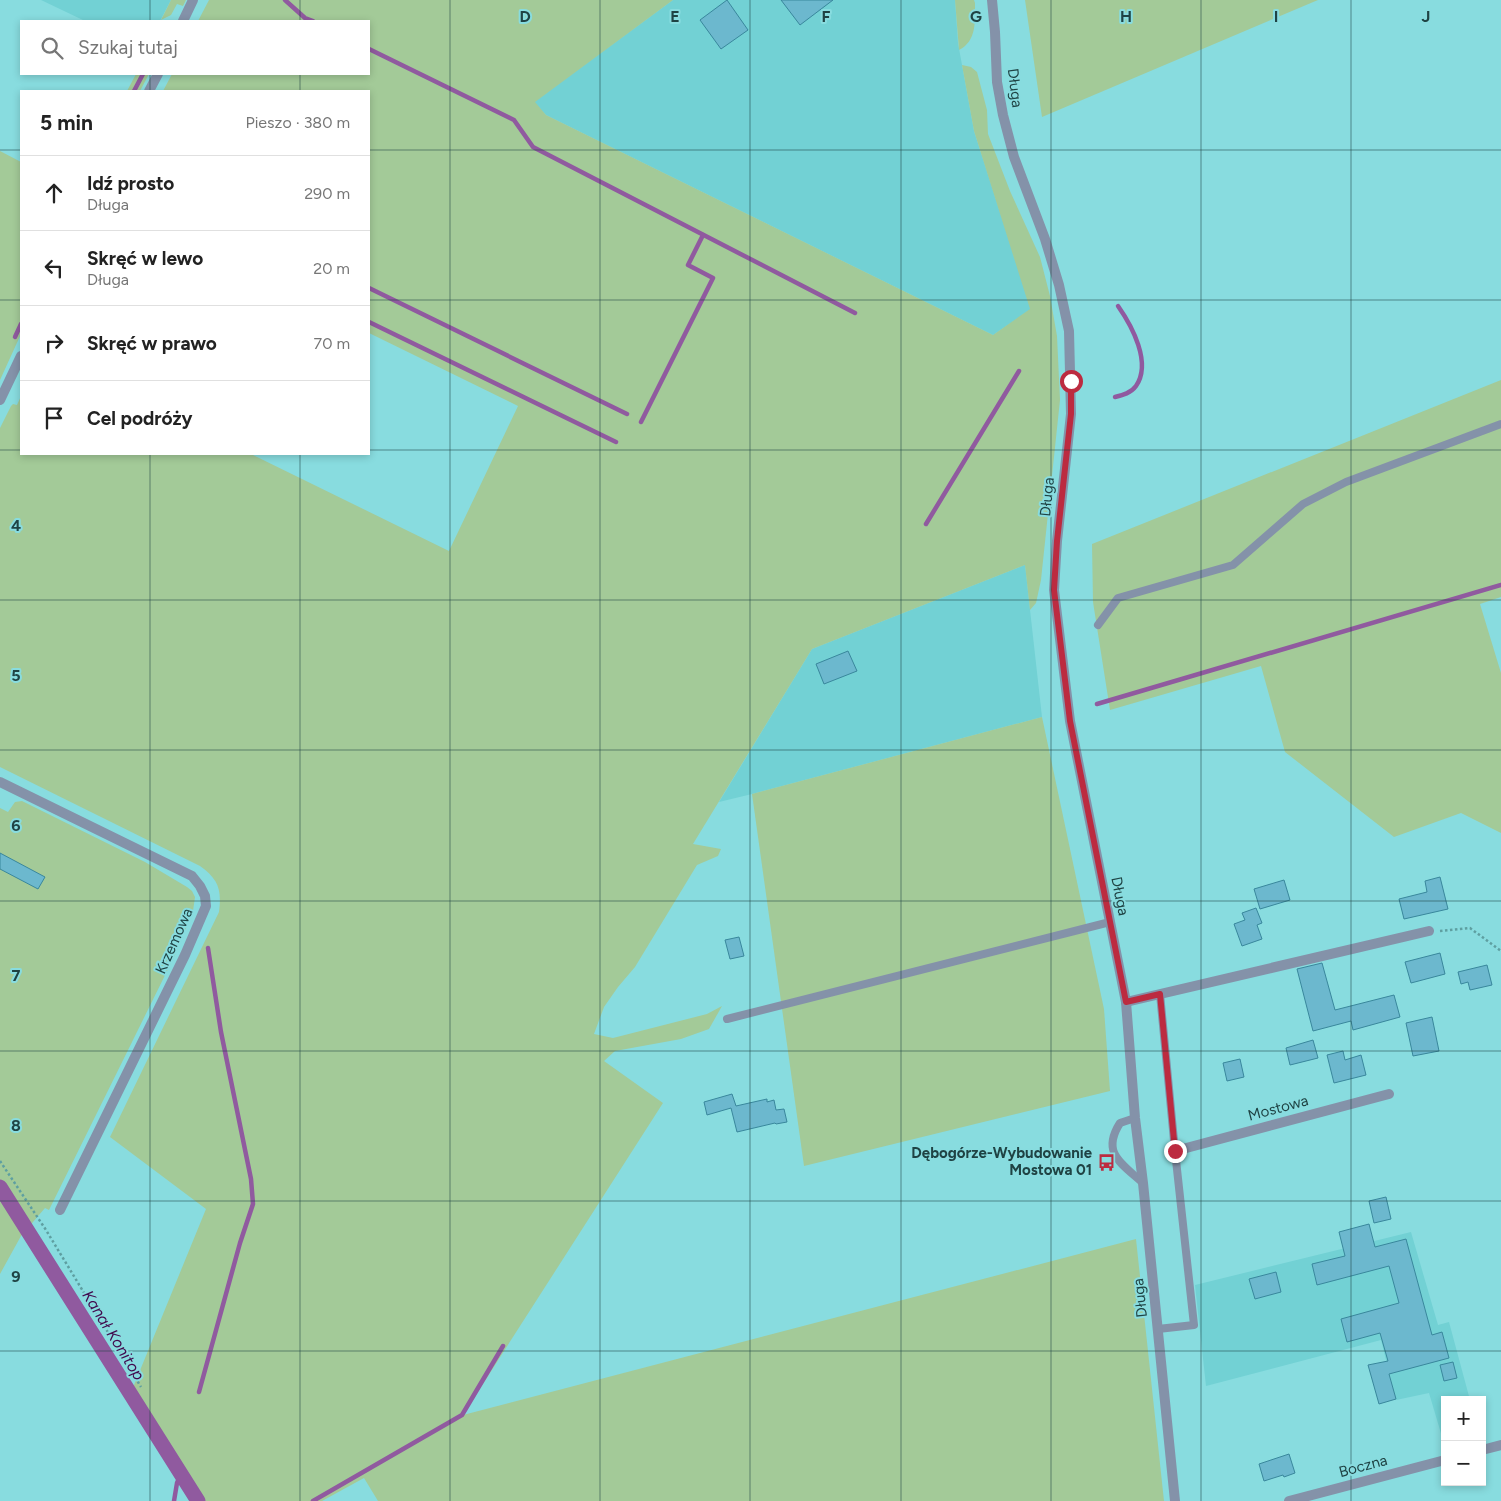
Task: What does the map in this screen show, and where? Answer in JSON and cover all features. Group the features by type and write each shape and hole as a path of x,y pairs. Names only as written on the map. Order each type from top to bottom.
{"street":[{"path":"183,20 193,0"},
{"name":"Długa","path":"992,0 997,82 1003,115 1014,157 1060,285 1069,331 1071,414 1057,541 1054,590 1070,721 1126,1002 1135,1118 1175,1501"},
{"path":"150,90 157,75"},
{"path":"0,400 20,358"},
{"name":"Krzemowa","path":"0,782 192,876 205,896 206,906 185,955 60,1210"},
{"path":"1126,1002 1429,931"},
{"name":"Mostowa","path":"1175,1151 1389,1094"},
{"path":"1486,1449 1501,1445"},
{"name":"Boczna","path":"1289,1501 1441,1461"}],"lane":[{"path":"1098,625 1118,598 1233,565 1303,504 1346,482 1501,424"},
{"path":"727,1018 1110,922"},
{"path":"1158,1329 1194,1325 1160,994"},
{"path":"1135,1118 1120,1122 1113,1133 1111,1143 1115,1157 1143,1183"}],"path":[{"path":"1429,931 1470,928 1501,951"},
{"path":"0,1161 46,1230 141,1387"}],"shaded area":[{"path":"41,0 171,0 161,20 83,20"},
{"path":"673,0 955,0 958,43 974,131 1031,309 993,335 546,115 534,102"},
{"path":"1025,565 1042,717 719,802 812,649"},
{"path":"1411,1232 1438,1325 1449,1322 1469,1396 1441,1396 1441,1434 1429,1393 1396,1400 1381,1340 1206,1386 1195,1285"}],"green space":[{"path":"171,0 186,0 183,6 177,4 171,15 161,20"},
{"path":"209,0 673,0 535,102 546,115 993,335 1030,309 974,131 962,65 971,67 977,72 987,110 988,134 1010,191 1040,257 1050,296 1057,336 1060,400 1041,580 1036,603 1030,610 1025,565 812,649 693,844 721,849 718,856 697,865 635,967 604,1007 594,1034 613,1038 707,1014 722,1006 709,1029 681,1039 615,1051 604,1061 663,1103 463,1415 1136,1239 1164,1501 378,1501 364,1478 322,1501 202,1501 132,1390 206,1209 110,1137 219,912 219,891 215,880 200,866 0,767 0,428 11,406 13,404 17,405 20,398 20,455 253,455 449,551 518,406 370,333 370,90 164,90 171,75 370,75 370,20 199,20"},
{"path":"955,0 974,0 975,3 975,23 972,36 965,46 959,50"},
{"path":"1025,0 1318,0 1042,117"},
{"path":"135,75 148,75 141,90 128,90"},
{"path":"0,151 20,161 20,336 0,380"},
{"path":"1501,380 1501,597 1480,604 1501,673 1501,833 1461,813 1394,837 1285,752 1261,666 1110,710 1093,602 1092,544"},
{"path":"1042,717 1104,1009 1110,1091 804,1166 752,794"},
{"path":"22,801 145,862 187,887 195,897 193,911 175,955 49,1210 45,1208 21,1236 0,1274 0,808 8,812 15,802"}],"building":[{"path":"727,0 748,30 721,49 700,20"},
{"path":"781,0 833,0 800,25"},
{"path":"848,651 857,671 824,684 816,664"},
{"path":"0,853 45,877 38,889 0,869"},
{"path":"1440,877 1448,909 1404,919 1399,899 1427,892 1425,881"},
{"path":"1284,880 1290,900 1260,909 1254,889"},
{"path":"1256,908 1262,923 1257,925 1262,939 1242,946 1234,924 1245,920 1242,913"},
{"path":"739,937 744,956 730,959 725,940"},
{"path":"1440,953 1445,974 1411,983 1405,962"},
{"path":"1322,963 1335,1010 1394,995 1400,1017 1353,1030 1351,1021 1313,1031 1297,969"},
{"path":"1487,965 1492,985 1470,990 1468,982 1461,984 1458,972"},
{"path":"1432,1017 1439,1051 1413,1056 1406,1023"},
{"path":"1313,1040 1318,1058 1290,1065 1286,1048"},
{"path":"1343,1051 1345,1060 1361,1055 1366,1075 1334,1083 1327,1055"},
{"path":"1240,1059 1244,1077 1227,1081 1223,1063"},
{"path":"732,1094 736,1106 767,1099 767,1102 774,1100 776,1110 784,1109 787,1122 737,1132 731,1108 707,1115 704,1102"},
{"path":"1386,1197 1391,1219 1374,1223 1369,1201"},
{"path":"1369,1224 1375,1247 1406,1239 1432,1335 1442,1332 1449,1358 1389,1374 1396,1399 1379,1404 1368,1365 1388,1361 1380,1333 1347,1342 1341,1319 1399,1303 1389,1266 1317,1285 1312,1264 1345,1256 1339,1232"},
{"path":"1276,1272 1281,1292 1255,1299 1249,1279"},
{"path":"1453,1362 1457,1378 1444,1381 1440,1365"},
{"path":"1289,1454 1295,1473 1264,1481 1259,1464"}],"waterway":[{"path":"285,0 305,18 310,20"},
{"path":"370,49 514,120 533,147 855,313"},
{"path":"135,90 142,75"},
{"path":"641,422 713,278 688,265 703,235"},
{"path":"370,288 627,414"},
{"path":"1115,397 1127,393 1136,386 1142,367 1141,356 1134,334 1118,306"},
{"path":"370,322 616,442"},
{"path":"15,337 20,326"},
{"path":"926,524 1019,371"},
{"path":"1097,704 1501,585"},
{"path":"199,1392 240,1243 253,1204 251,1179 221,1032 208,948"},
{"name":"Kanał Konitop","path":"0,1187 198,1501"},
{"path":"313,1501 462,1415 503,1346"},
{"path":"174,1501 177,1483 181,1474"}],"place":[{"name":"Dębogórze-Wybudowanie Mostowa 01","path":"1106,1162"}],"route":[{"path":"1071,381 1071,414 1057,541 1054,590 1060,648 1070,721 1126,1002 1160,994 1175,1151"}]}
